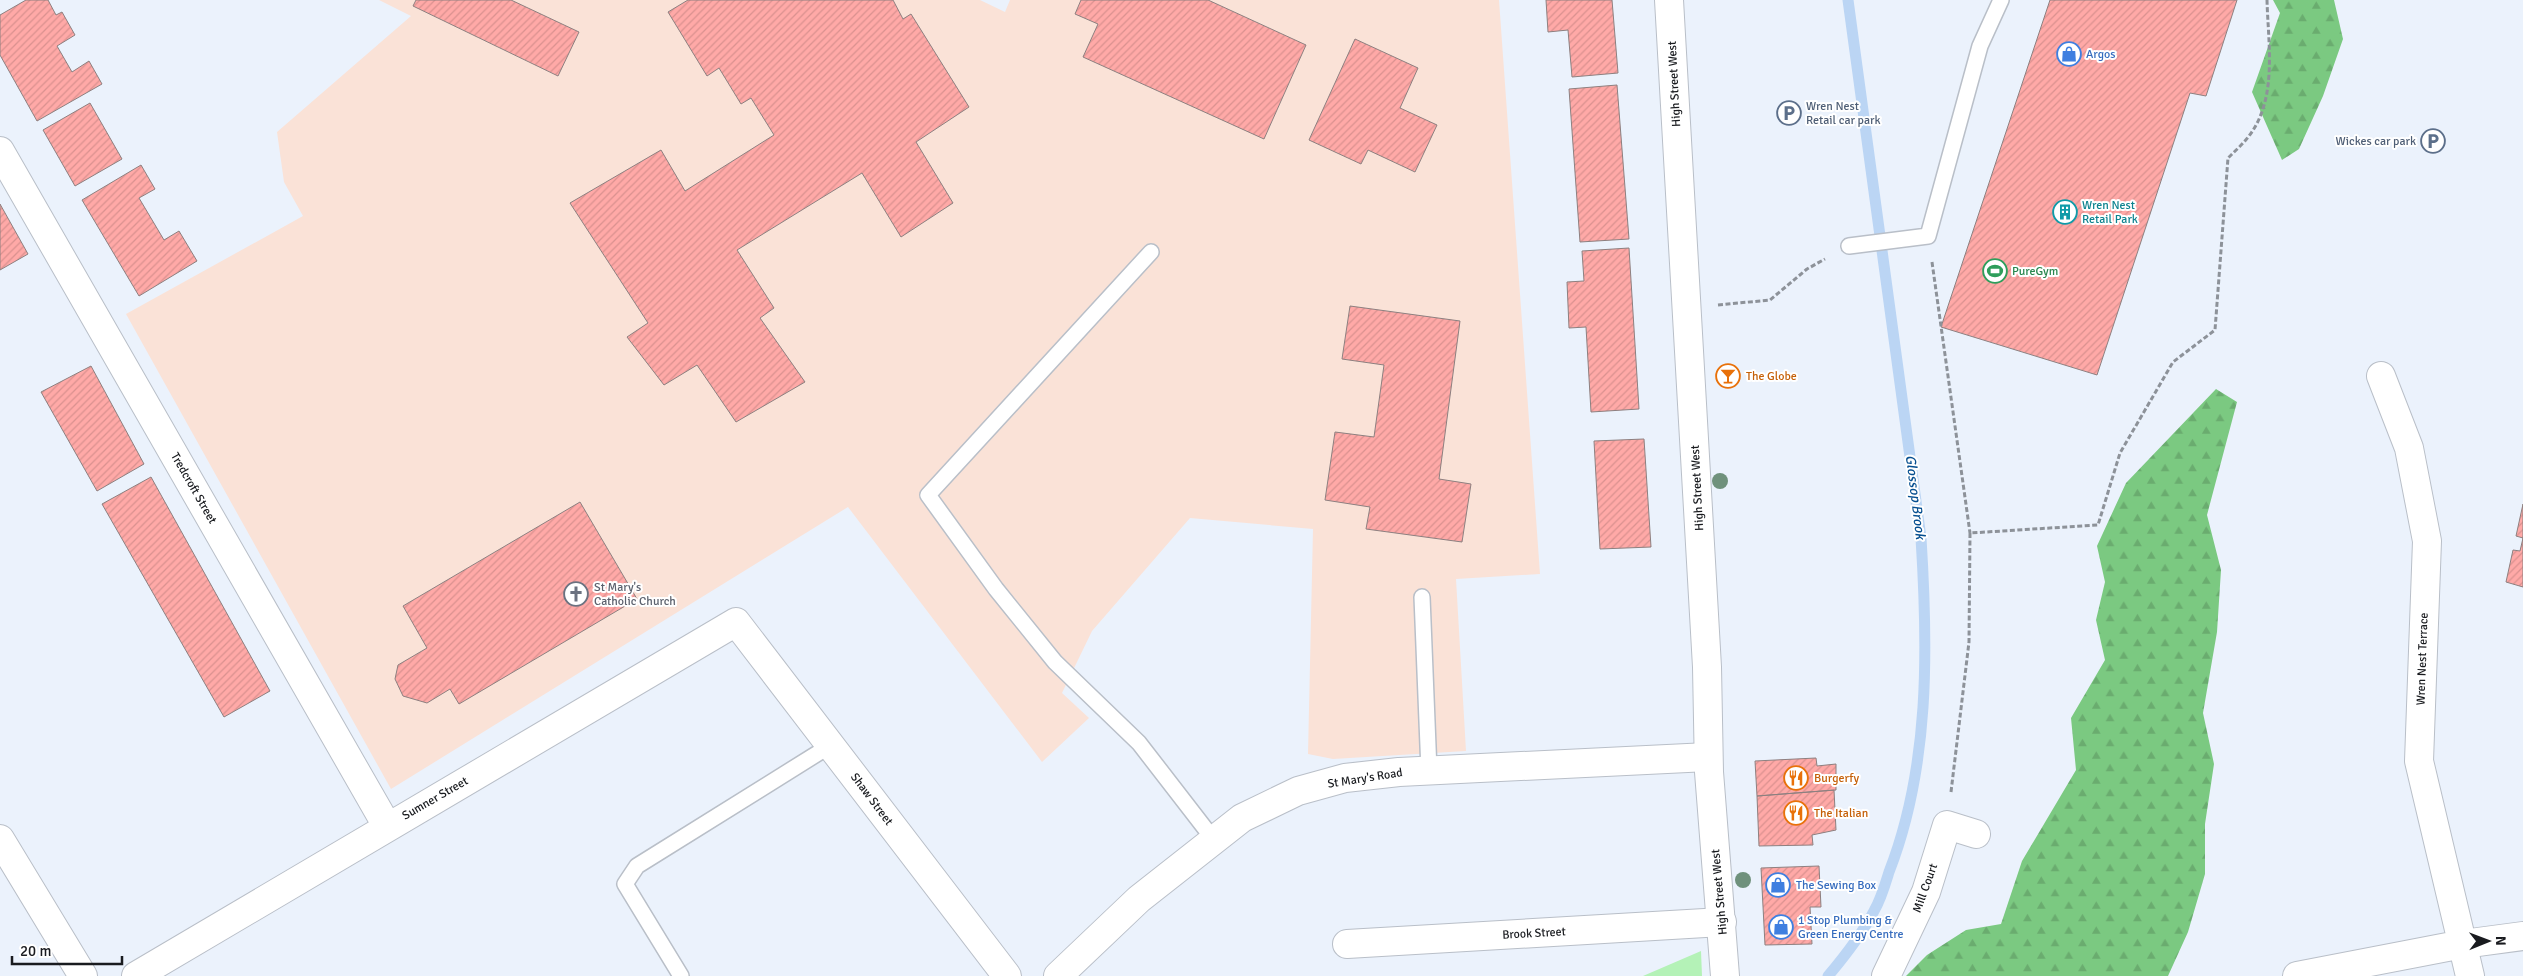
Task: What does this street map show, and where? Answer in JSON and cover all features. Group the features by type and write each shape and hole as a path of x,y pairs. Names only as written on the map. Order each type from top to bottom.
{"street":[{"name":"High Street West","path":"1669,0 1707,667 1708,758 1725,976"},
{"name":"Tredcroft Street","path":"0,151 387,826"},
{"name":"Wren Nest Terrace","path":"2381,376 2409,448 2427,541 2419,761 2470,976"},
{"name":"Sumner Street","path":"136,976 387,826 736,622"},
{"name":"Shaw Street","path":"736,622 1007,976"},
{"name":"St Mary's Road","path":"1058,976 1139,899 1242,818 1298,791 1345,778 1400,772 1708,758"},
{"path":"1947,825 1976,834"},
{"name":"Mill Court","path":"1886,976 1926,892 1947,825"},
{"path":"0,839 83,976"},
{"name":"Brook Street","path":"1346,944 1722,922"},
{"path":"2297,976 2462,944 2523,936"}],"lane":[{"path":"1849,246 1928,236 1980,46 2001,0"},
{"path":"1151,252 928,495 996,589 1055,662 1139,743 1214,840"},
{"path":"1422,597 1429,771"},
{"path":"681,976 625,884 637,866 830,744"}],"path":[{"path":"1970,533 2098,525 2120,454 2173,362 2215,330 2228,158 2250,135 2262,111 2270,75 2267,0"},
{"path":"1928,236 1970,533 1969,642 1947,825"},
{"path":"1688,308 1770,300 1807,269 1849,246"}],"shaded area":[{"path":"379,0 980,0 1005,12 1010,0 1499,0 1540,574 1456,579 1466,751 1333,759 1308,754 1313,529 1190,518 1092,631 1062,693 1089,718 1042,762 848,507 391,789 126,314 303,216 284,182 277,132 411,16"}],"green space":[{"path":"2273,0 2334,0 2343,39 2323,96 2299,149 2282,160 2252,92 2280,13"},
{"path":"2216,389 2237,402 2207,515 2221,570 2217,632 2203,713 2214,764 2205,824 2205,874 2188,932 2168,976 1906,976 1927,955 1966,930 2001,924 2022,861 2076,770 2071,718 2105,660 2096,620 2105,582 2097,546 2126,483"},
{"path":"1701,951 1702,976 1643,976"}],"building":[{"path":"26,0 48,0 56,15 62,12 75,35 57,46 72,72 89,61 102,84 37,121 0,55 0,15"},
{"path":"416,0 511,0 579,32 558,76 413,6"},
{"path":"688,0 893,0 903,19 911,14 969,107 916,142 953,203 901,237 862,173 737,250 774,308 760,318 805,382 736,422 697,365 664,385 627,337 648,323 570,203 661,150 685,191 774,135 751,98 741,104 719,68 707,76 668,12"},
{"path":"1081,0 1208,0 1306,45 1264,139 1083,57 1098,24 1075,14"},
{"path":"1546,0 1612,0 1618,73 1572,77 1568,30 1548,32"},
{"name":"Wren Nest Retail Park","path":"2050,0 2237,0 2206,96 2190,93 2097,375 1941,327"},
{"path":"1355,39 1418,68 1400,108 1437,125 1415,172 1368,150 1361,164 1309,140"},
{"path":"1617,85 1629,239 1580,242 1569,89"},
{"path":"90,103 122,159 75,186 43,130"},
{"path":"141,165 155,189 139,198 164,240 179,231 197,261 139,296 82,200"},
{"path":"0,204 28,254 0,270"},
{"path":"1629,248 1639,409 1591,412 1586,327 1569,328 1567,282 1584,281 1582,251"},
{"path":"1350,306 1460,321 1439,479 1471,484 1462,542 1366,529 1370,507 1325,500 1335,432 1374,437 1384,365 1342,359"},
{"path":"91,366 144,464 97,491 41,392"},
{"path":"1644,439 1651,547 1600,549 1594,441"},
{"path":"151,477 270,691 224,717 102,504"},
{"path":"580,502 637,599 459,704 450,689 427,703 403,696 395,679 398,665 427,648 403,606"},
{"path":"2523,504 2523,538 2516,536"},
{"path":"2523,538 2523,587 2506,582 2513,550 2520,551"},
{"name":"Burgerfy","path":"1816,758 1817,766 1836,764 1836,790 1757,796 1755,761"},
{"name":"The Italian","path":"1834,790 1836,830 1812,835 1813,845 1759,846 1757,796"},
{"path":"1819,866 1821,907 1810,907 1812,944 1765,945 1761,868"}],"waterway":[{"name":"Glossop Brook","path":"1828,976 1847,953 1869,920 1883,892 1902,832 1912,791 1919,749 1925,665 1921,538 1848,0"}],"place":[{"name":"Argos","path":"2069,54"},
{"name":"Wren Nest Retail car park","path":"1789,113"},
{"name":"Wickes car park","path":"2433,141"},
{"name":"Wren Nest Retail Park","path":"2065,212"},
{"name":"PureGym","path":"1995,271"},
{"name":"The Globe","path":"1728,376"},
{"name":"St Mary's Catholic Church","path":"576,594"},
{"name":"Burgerfy","path":"1796,778"},
{"name":"The Italian","path":"1796,813"},
{"name":"The Sewing Box","path":"1778,885"},
{"name":"1 Stop Plumbing & Green Energy Centre","path":"1781,927"}]}
